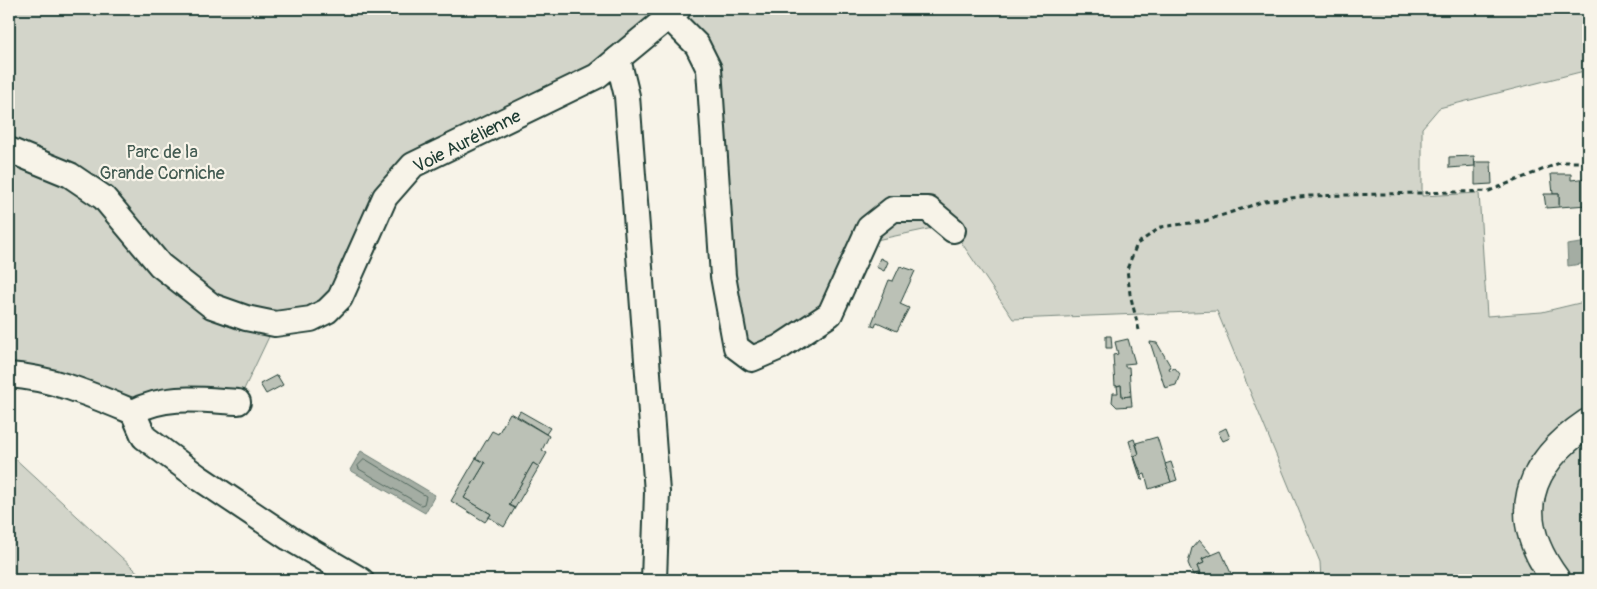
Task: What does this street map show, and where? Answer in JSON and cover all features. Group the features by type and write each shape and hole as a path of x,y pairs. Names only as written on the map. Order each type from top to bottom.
{"main road":[{"path":"1556,580 1539,554 1532,535 1530,520 1534,482 1554,450 1588,423"}],"street":[{"name":"Voie Aurélienne","path":"9,150 70,175 104,198 160,265 212,306 246,318 275,324 311,319 326,311 340,298 385,198 413,165 597,76 673,12"},
{"path":"673,12 697,45 709,69 723,276 736,347 752,359 780,347 830,314 869,228 892,209 928,209 953,230"},
{"path":"618,59 627,96 657,492 654,580"},
{"path":"9,374 35,377 74,388 133,412 144,437 190,471 289,538 361,580"},
{"path":"133,412 150,403 182,399 238,402"}],"path":[{"path":"1139,330 1130,294 1127,269 1138,244 1161,227 1205,221 1265,201 1309,196 1489,190 1562,162 1588,162"}],"green space":[{"name":"Parc de la Grande Corniche","path":"9,9 1588,9 1588,70 1439,108 1422,128 1422,196 1479,193 1487,316 1542,312 1588,301 1588,580 1321,580 1320,562 1217,311 1013,319 953,230 947,225 862,243 830,314 780,347 736,347 709,69 678,26 413,165 340,298 275,324 238,402 150,403 9,375"},
{"path":"9,453 146,580 9,580"}],"water":[{"path":"1588,242 1588,263 1568,266 1567,245"},
{"path":"361,451 435,495 425,513 350,470"}],"building":[{"path":"1474,156 1475,166 1449,168 1449,157"},
{"path":"1475,162 1491,162 1492,184 1475,185"},
{"path":"1551,174 1571,174 1571,180 1588,178 1588,205 1559,207 1559,194 1553,194"},
{"path":"1544,194 1559,194 1559,207 1546,208"},
{"path":"880,258 888,262 884,271 876,267"},
{"path":"900,266 915,271 900,304 909,308 897,331 877,322 875,327 872,326 889,280 893,281"},
{"path":"1106,336 1111,336 1112,348 1106,348"},
{"path":"1128,339 1135,363 1125,364 1125,367 1129,367 1131,396 1122,397 1121,385 1115,386 1113,355 1118,354 1115,342"},
{"path":"1150,342 1157,343 1171,367 1169,368 1170,370 1175,368 1180,374 1176,385 1165,388"},
{"path":"277,375 283,385 266,394 260,384"},
{"path":"1121,385 1122,397 1131,396 1132,406 1117,407 1112,402 1113,393 1118,393 1117,386"},
{"path":"520,411 550,428 546,434 517,416"},
{"path":"510,413 549,436 542,450 547,453 539,467 533,463 509,505 515,508 504,527 489,517 491,514 464,498 485,463 476,458 492,431 498,434"},
{"path":"1226,428 1230,438 1223,441 1218,432"},
{"path":"1157,437 1171,482 1149,489 1145,474 1142,475 1140,468 1138,469 1134,456 1139,454 1136,443"},
{"path":"1134,439 1139,454 1134,456 1143,479 1141,480 1129,441"},
{"path":"476,458 485,463 464,498 491,514 485,522 451,501"},
{"path":"1171,462 1177,480 1171,482 1165,464"},
{"path":"533,463 539,467 515,508 509,505"},
{"path":"1199,540 1212,555 1202,559 1204,563 1197,566 1200,572 1193,575 1188,563 1192,548"},
{"path":"1221,551 1234,580 1198,580 1196,576 1200,574 1197,566 1204,563 1202,559"}]}
